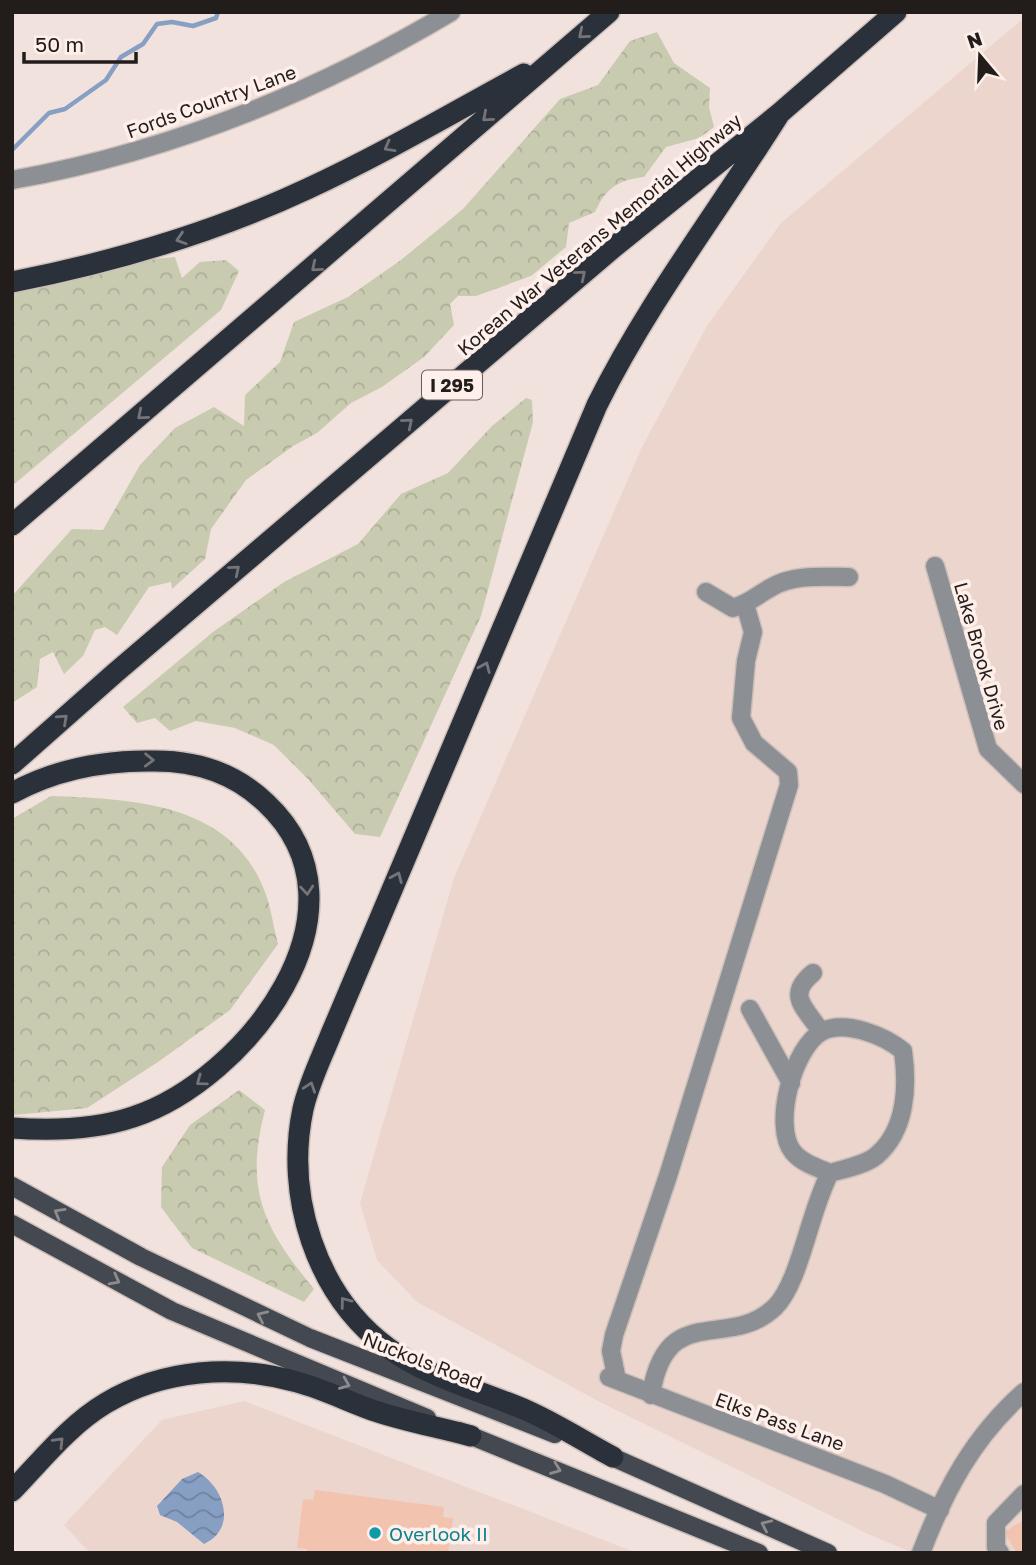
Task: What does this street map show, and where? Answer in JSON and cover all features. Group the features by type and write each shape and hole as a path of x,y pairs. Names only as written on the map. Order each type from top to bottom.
{"highway":[{"path":"12,525 375,217 609,12"},
{"name":"Korean War Veterans Memorial Highway","path":"12,764 614,247 780,113 896,12"},
{"path":"12,282 160,246 255,212 349,170 556,56"},
{"path":"613,1457 531,1412 419,1366 387,1348 365,1326 330,1280 312,1242 300,1203 300,1124 310,1084 597,405 645,316 723,205 780,113"},
{"path":"12,793 64,772 116,761 166,761 217,771 258,795 284,824 300,855 308,902 300,952 282,991 242,1045 204,1078 170,1101 133,1117 62,1130 12,1128"},
{"path":"12,1491 74,1427 105,1404 137,1388 202,1372 268,1374 300,1382 374,1411 471,1436"}],"main road":[{"name":"Nuckols Road","path":"12,1186 141,1257 310,1338 613,1457 828,1553"},
{"path":"12,1224 172,1311 759,1553"}],"street":[{"name":"Fords Country Lane","path":"12,180 111,158 233,119 323,81 401,42 451,12"},
{"name":"Lake Brook Drive","path":"935,566 988,749 1024,784"},
{"path":"706,592 733,608 745,604 772,586 799,578 849,577"},
{"name":"Elks Pass Lane","path":"745,604 753,632 746,661 741,718 754,743 788,772 789,785 668,1176 614,1335 611,1378 886,1484 940,1510"},
{"path":"813,973 801,983 798,992 800,1003 821,1032"},
{"path":"750,1009 791,1083"},
{"path":"651,1395 655,1366 664,1350 692,1335 746,1323 776,1306 788,1287 819,1193 830,1174 874,1158 891,1139 903,1111 906,1074 903,1051 890,1041 839,1026 821,1032 802,1053 791,1083 782,1127 792,1152 804,1162 830,1174"},
{"path":"921,1553 966,1456 1003,1410 1024,1392"},
{"path":"1000,1553 996,1547 996,1523 1024,1494"}],"shaded area":[{"path":"1024,18 1024,1553 913,1553 868,1534 598,1401 417,1302 377,1260 360,1203 454,878 642,447 707,326 781,223"},
{"path":"244,1401 637,1553 90,1553 64,1525 162,1420"}],"green space":[{"path":"657,32 674,63 710,88 709,107 714,127 699,138 666,147 644,177 627,180 608,191 595,212 569,223 566,247 531,276 476,296 458,296 450,304 454,325 424,357 382,387 351,403 317,433 293,446 246,480 211,529 205,559 172,589 171,582 149,587 117,635 105,627 95,630 83,656 64,674 53,652 40,659 37,687 12,703 12,596 72,529 103,530 140,465 175,428 214,407 244,426 245,395 280,362 294,322 348,297 401,260 463,209 560,99 598,85 630,41"},
{"path":"175,257 182,278 200,262 226,260 239,271 221,310 12,486 12,289 142,260"},
{"path":"526,398 532,400 533,422 481,616 380,837 355,834 308,779 274,745 235,728 196,721 170,731 155,718 137,723 123,707 213,632 284,582 358,544 401,494 448,473 492,426"},
{"path":"51,796 113,800 174,811 202,822 226,837 247,859 263,887 278,944 230,1010 158,1062 87,1108 14,1115 12,819"},
{"path":"239,1090 265,1110 259,1138 258,1186 271,1227 282,1247 314,1289 304,1302 192,1248 161,1207 162,1167 190,1125"}],"water":[{"path":"198,1472 215,1487 224,1508 221,1528 215,1537 204,1544 177,1522 160,1515 157,1506 182,1479"}],"building":[{"name":"Overlook II","path":"315,1490 444,1507 443,1517 453,1518 448,1553 307,1553 307,1549 297,1548 303,1499 313,1500"},
{"path":"1024,1520 1024,1553 1017,1553 1004,1532"}],"waterway":[{"path":"12,150 49,113 65,109 106,80 121,57 143,44 157,24 172,22 193,26 216,18 218,12"}],"place":[{"name":"Overlook II","path":"375,1533"}]}
